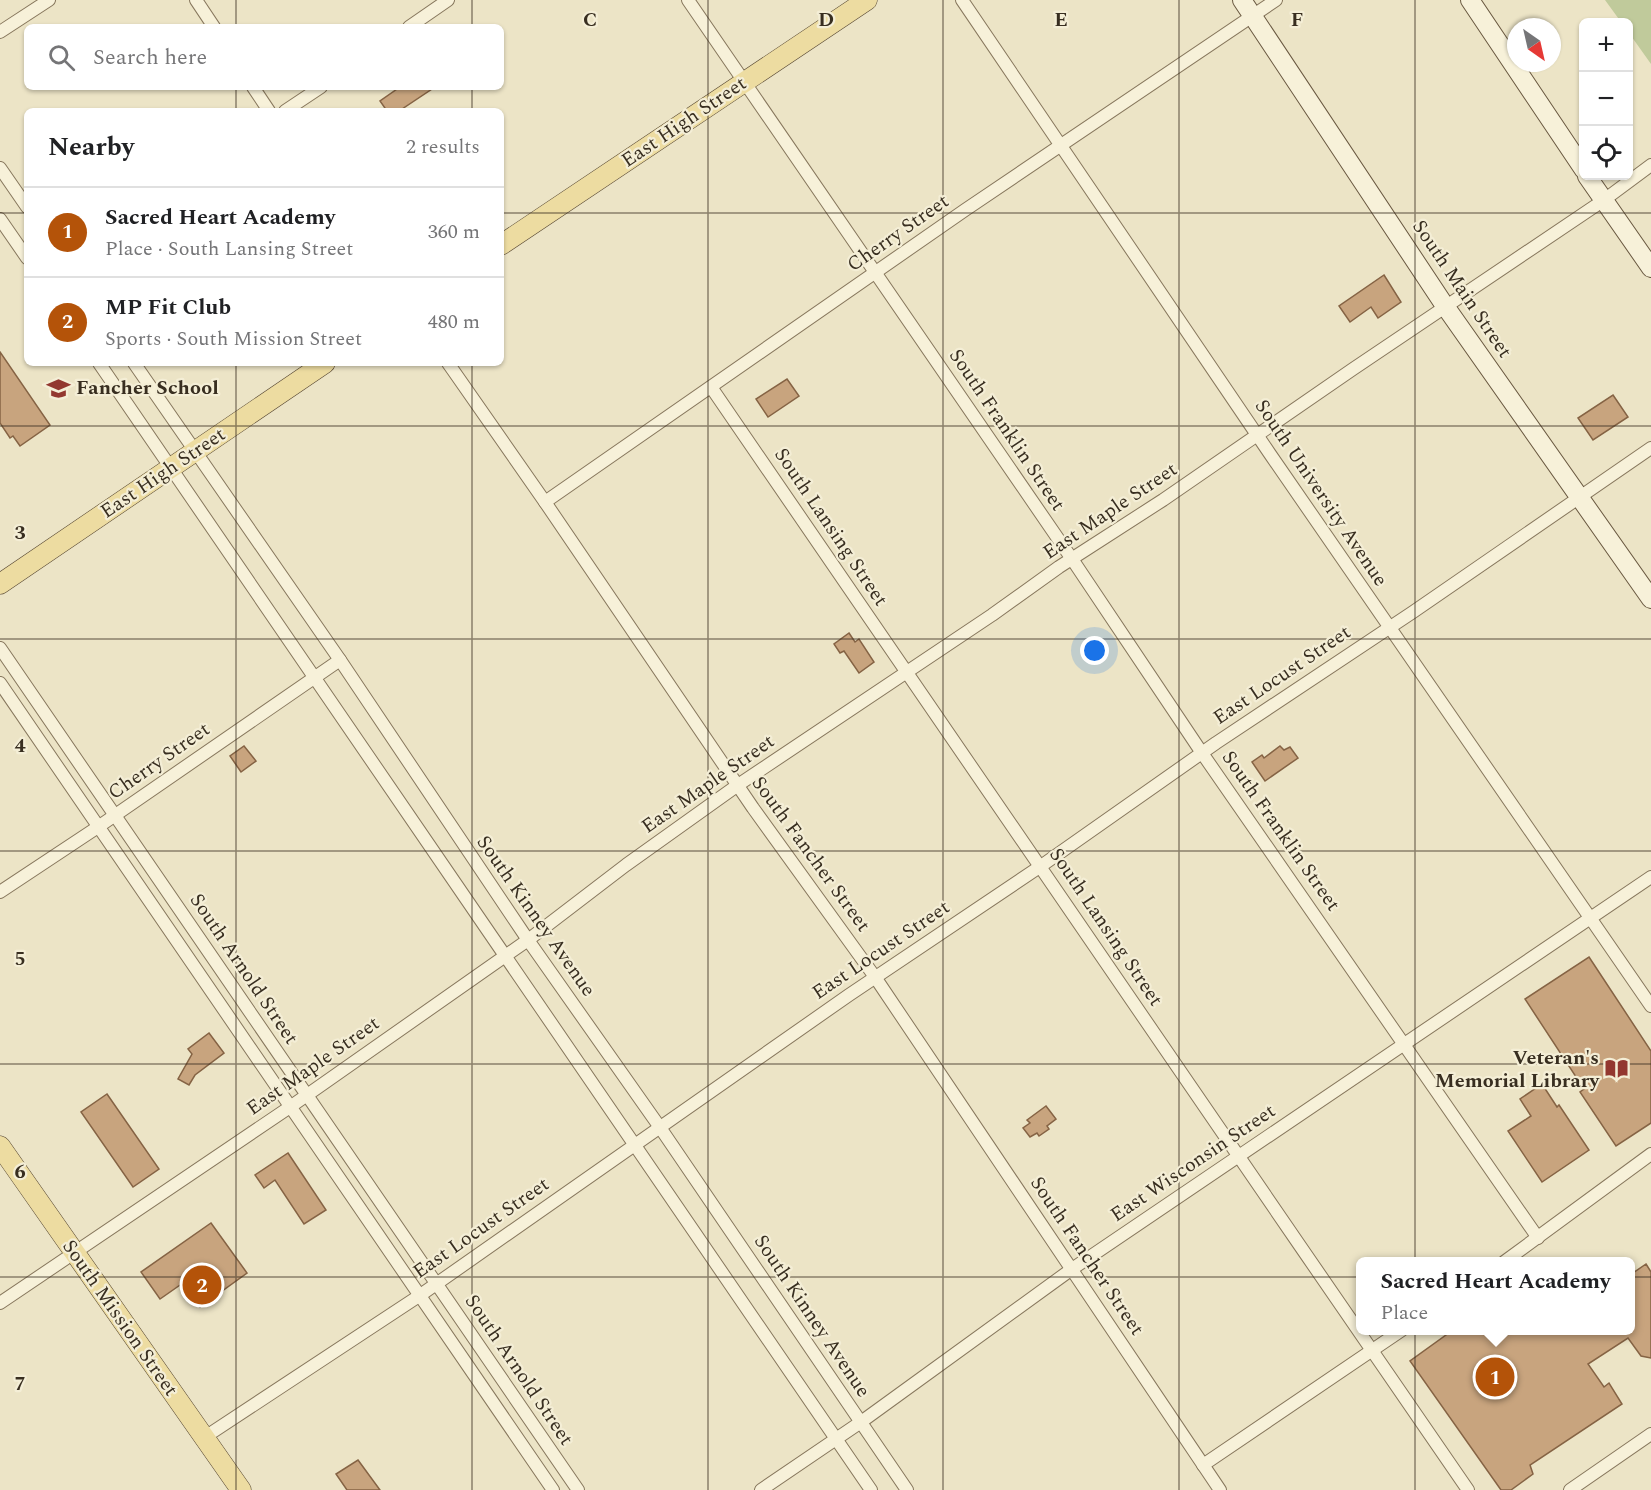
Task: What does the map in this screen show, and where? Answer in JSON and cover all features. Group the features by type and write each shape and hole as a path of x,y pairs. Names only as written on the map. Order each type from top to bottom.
{"main road":[{"name":"East High Street","path":"504,243 867,0"},
{"name":"East High Street","path":"0,584 321,366"},
{"name":"South Mission Street","path":"0,1146 241,1490"}],"street":[{"path":"0,32 49,0"},
{"path":"196,0 212,24"},
{"path":"413,24 448,0"},
{"name":"South Franklin Street","path":"688,0 1072,559 1202,753 1538,1238"},
{"name":"South University Avenue","path":"962,0 1389,627 1651,1006"},
{"name":"South Main Street","path":"1242,0 1445,306 1651,599"},
{"name":"Cherry Street","path":"545,502 1061,145 1276,0"},
{"path":"1470,0 1579,163"},
{"path":"255,90 267,108"},
{"path":"290,108 316,90"},
{"name":"East Maple Street","path":"0,1303 290,1107 528,940 626,865 738,785 1163,500 1604,200 1651,165"},
{"path":"0,168 24,203"},
{"path":"1590,180 1651,268"},
{"path":"0,219 24,254"},
{"path":"101,366 871,1490"},
{"name":"South Kinney Avenue","path":"136,366 340,660 528,940 659,1126 907,1490"},
{"name":"South Fancher Street","path":"450,366 738,785 875,977 1220,1490"},
{"name":"South Lansing Street","path":"711,387 1356,1327"},
{"name":"East Locust Street","path":"205,1437 419,1296 875,977 1651,448"},
{"name":"South Arnold Street","path":"0,648 578,1490"},
{"name":"Cherry Street","path":"0,892 340,660"},
{"name":"South Arnold Street","path":"0,683 553,1490"},
{"name":"East Wisconsin Street","path":"761,1490 861,1422 1072,1269 1651,877"},
{"path":"1511,1257 1651,1154"},
{"name":"South Lansing Street","path":"1362,1335 1468,1490"},
{"path":"1203,1465 1394,1335"},
{"path":"1570,1490 1651,1434"}],"green space":[{"path":"1605,0 1651,0 1651,64 1633,39 1633,18 1618,18"}],"building":[{"path":"396,90 430,90 404,108 385,108 380,101"},
{"path":"1384,275 1401,302 1378,318 1371,307 1350,322 1339,306"},
{"name":"Fancher School","path":"0,352 50,425 20,446 13,436 10,438 0,423"},
{"path":"787,379 799,396 768,417 756,399"},
{"path":"1613,395 1628,417 1593,440 1578,418"},
{"path":"849,633 855,642 859,639 874,662 859,673 844,651 840,653 834,644"},
{"path":"244,746 256,761 241,772 230,756"},
{"path":"1280,746 1284,750 1290,747 1298,758 1265,781 1252,762 1262,755 1264,758"},
{"path":"1589,957 1651,1051 1651,1123 1616,1146 1580,1092 1584,1089 1525,999"},
{"path":"209,1033 224,1053 195,1075 189,1085 178,1079 192,1054 188,1049"},
{"path":"1542,1084 1589,1150 1542,1182 1508,1131 1531,1116 1520,1099"},
{"path":"107,1094 159,1169 133,1187 81,1112"},
{"path":"1046,1106 1056,1119 1047,1126 1049,1129 1039,1136 1037,1133 1030,1137 1023,1128 1030,1123 1027,1120"},
{"path":"288,1153 326,1210 304,1224 275,1180 264,1188 255,1175"},
{"path":"211,1223 247,1273 200,1307 183,1283 160,1299 141,1272"},
{"path":"1646,1264 1651,1272 1651,1358 1641,1356 1628,1338 1588,1364 1604,1387 1609,1383 1622,1404 1530,1465 1533,1474 1511,1490 1501,1490 1410,1361 1446,1335 1635,1335 1635,1272"},
{"path":"358,1460 380,1490 347,1490 336,1474"}],"place":[{"name":"Fancher School","path":"58,388"},
{"name":"Veteran's Memorial Library","path":"1617,1069"},
{"name":"MP Fit Club","path":"202,1285"},
{"name":"Sacred Heart Academy","path":"1495,1377"}]}
